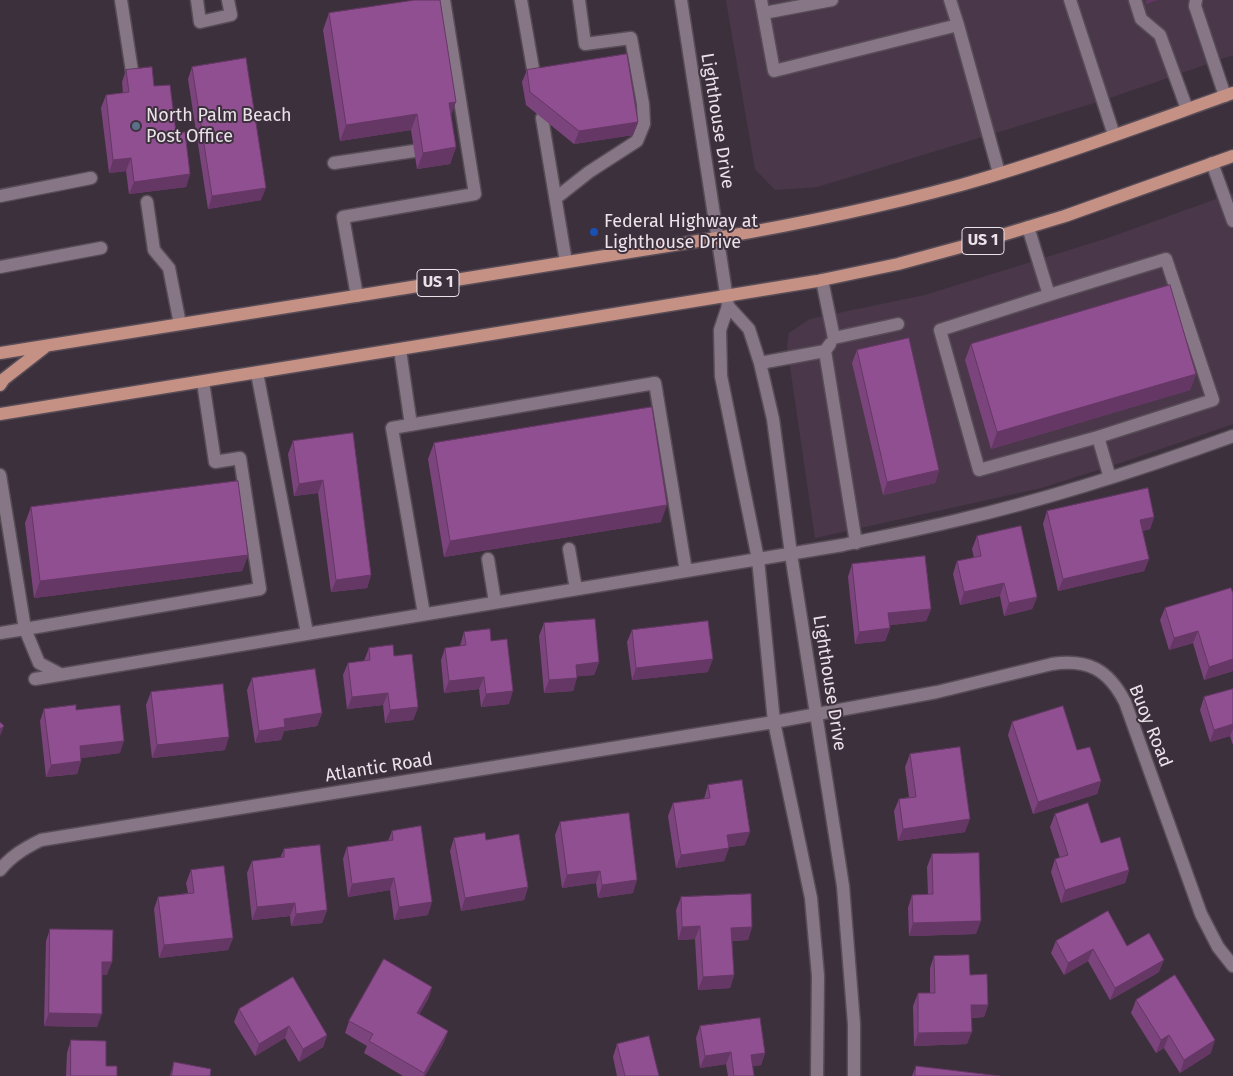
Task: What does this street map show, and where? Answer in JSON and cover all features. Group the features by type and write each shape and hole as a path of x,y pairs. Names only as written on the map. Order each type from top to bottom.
{"main road":[{"name":"US 1","path":"0,353 804,223 888,204 999,173 1229,94"},
{"name":"US 1","path":"0,414 400,350 727,302 898,264 1028,227 1091,207 1233,156"},
{"path":"0,385 4,379 47,345"}],"street":[{"path":"121,0 132,71"},
{"path":"197,0 200,22 230,15 228,0"},
{"path":"357,296 343,217 475,194 461,142 444,0"},
{"path":"521,0 535,80"},
{"path":"556,198 589,172 637,141 644,124 643,104 631,38 585,44 579,0"},
{"name":"Lighthouse Drive","path":"681,0 727,302 720,330 721,376 758,560 774,722 811,898 818,976 817,1076"},
{"path":"832,0 763,6 774,71 958,25"},
{"path":"950,0 999,173"},
{"path":"1070,0 1114,135"},
{"path":"1135,0 1141,19 1160,35 1187,109"},
{"path":"1196,0 1195,6 1229,94"},
{"path":"542,118 566,262"},
{"path":"334,163 414,151"},
{"path":"1212,163 1233,221"},
{"path":"0,196 91,178"},
{"path":"148,202 154,250 169,268 180,324"},
{"path":"1028,227 1049,295"},
{"path":"0,267 101,248"},
{"path":"1166,260 1214,400 1098,437 979,470 940,330 1166,260"},
{"path":"822,280 834,338"},
{"name":"Lighthouse Drive","path":"727,302 749,329 760,363 773,419 791,554 843,886 854,1024 854,1076"},
{"path":"856,542 825,351 834,338 898,324"},
{"path":"400,350 411,425"},
{"path":"760,363 825,351"},
{"path":"257,373 306,633"},
{"path":"0,633 260,589 240,458 215,462 203,382"},
{"path":"424,614 392,428 656,383 686,571"},
{"path":"35,678 758,560 856,542 955,521 1065,492 1233,436"},
{"path":"1098,437 1110,478"},
{"path":"0,475 25,629 39,663 60,674"},
{"path":"569,549 576,589"},
{"path":"488,559 495,602"},
{"name":"Buoy Road","path":"774,722 937,692 1052,664 1070,662 1088,665 1104,673 1117,686 1125,702 1201,914 1218,947 1233,966"},
{"name":"Atlantic Road","path":"0,870 12,857 26,847 41,840 774,722"}],"shaded area":[{"path":"726,0 1233,0 1233,55 1104,100 817,187 775,190 755,169"},
{"path":"1233,193 1233,424 1041,488 815,538 787,346 789,333 810,319 925,295 1108,238"}],"building":[{"path":"415,0 440,0 456,102 449,103 456,147 423,153 417,114 346,125 329,13"},
{"path":"627,54 638,122 579,131 530,92 527,70"},
{"path":"246,58 266,188 212,196 192,67"},
{"name":"North Palm Beach Post Office","path":"152,67 154,86 170,85 176,133 185,132 190,174 134,182 131,158 113,160 106,95 129,92 126,70"},
{"path":"1170,285 1196,374 997,432 971,344"},
{"path":"909,338 939,470 887,482 857,350"},
{"path":"652,407 667,505 450,541 434,443"},
{"path":"353,433 371,575 336,580 323,480 299,484 293,441"},
{"path":"238,481 248,555 40,581 31,507"},
{"path":"1148,488 1154,517 1140,520 1149,559 1063,579 1047,511"},
{"path":"1021,526 1037,597 1009,603 1004,583 964,592 957,561 981,556 977,536"},
{"path":"925,556 931,609 888,613 890,628 859,632 852,564"},
{"path":"1231,588 1233,593 1233,659 1209,667 1198,631 1174,638 1165,608"},
{"path":"595,619 599,662 576,665 577,678 549,680 544,623"},
{"path":"708,621 713,659 636,668 632,630"},
{"path":"490,629 491,641 507,639 513,691 486,694 484,677 449,681 445,648 466,645 464,632"},
{"path":"393,645 394,656 412,654 418,707 390,710 388,693 352,697 348,663 370,660 369,648"},
{"path":"315,669 322,713 284,719 285,727 259,731 252,678"},
{"path":"223,684 229,737 157,745 151,692"},
{"path":"1233,689 1233,724 1214,730 1204,697"},
{"path":"76,705 76,710 120,705 124,741 80,746 81,761 51,765 44,709"},
{"path":"1063,706 1077,750 1090,747 1101,781 1038,802 1012,722"},
{"path":"960,747 970,819 903,829 899,799 916,797 910,754"},
{"path":"742,780 750,832 727,835 729,848 681,855 673,803 710,798 708,785"},
{"path":"1088,803 1101,843 1120,837 1129,870 1065,890 1055,859 1068,855 1055,814"},
{"path":"629,813 637,880 602,885 600,871 567,875 560,822"},
{"path":"421,826 432,902 399,907 394,878 352,884 347,847 393,840 392,831"},
{"path":"485,833 486,840 519,834 528,887 465,898 454,838"},
{"path":"320,845 327,910 296,914 295,903 257,907 252,861 284,857 284,849"},
{"path":"979,853 981,921 913,923 912,895 933,894 932,854"},
{"path":"224,866 233,938 164,945 158,897 194,893 191,870"},
{"path":"751,894 752,927 731,928 734,975 703,977 700,926 682,927 681,897"},
{"path":"1108,911 1127,946 1149,933 1164,960 1115,988 1093,949 1068,963 1056,941"},
{"path":"50,929 113,930 112,962 102,962 102,1014 49,1013"},
{"path":"969,955 970,975 987,974 988,1005 971,1005 972,1032 918,1033 918,993 935,993 934,956"},
{"path":"384,959 432,987 417,1013 448,1031 424,1073 369,1041 373,1034 349,1021"},
{"path":"1175,975 1215,1040 1184,1060 1169,1035 1161,1040 1136,1000"},
{"path":"293,977 327,1035 303,1049 289,1026 259,1044 239,1009"},
{"path":"760,1018 765,1053 751,1055 754,1076 734,1076 731,1052 705,1056 700,1026"},
{"path":"649,1036 659,1076 625,1076 617,1044"},
{"path":"71,1040 106,1041 106,1066 117,1066 117,1076 71,1076"},
{"path":"174,1062 211,1069 210,1076 172,1076"},
{"path":"916,1066 1000,1076 915,1076"}],"place":[{"name":"North Palm Beach Post Office","path":"136,126"},
{"name":"Federal Highway at Lighthouse Drive","path":"594,232"}]}
